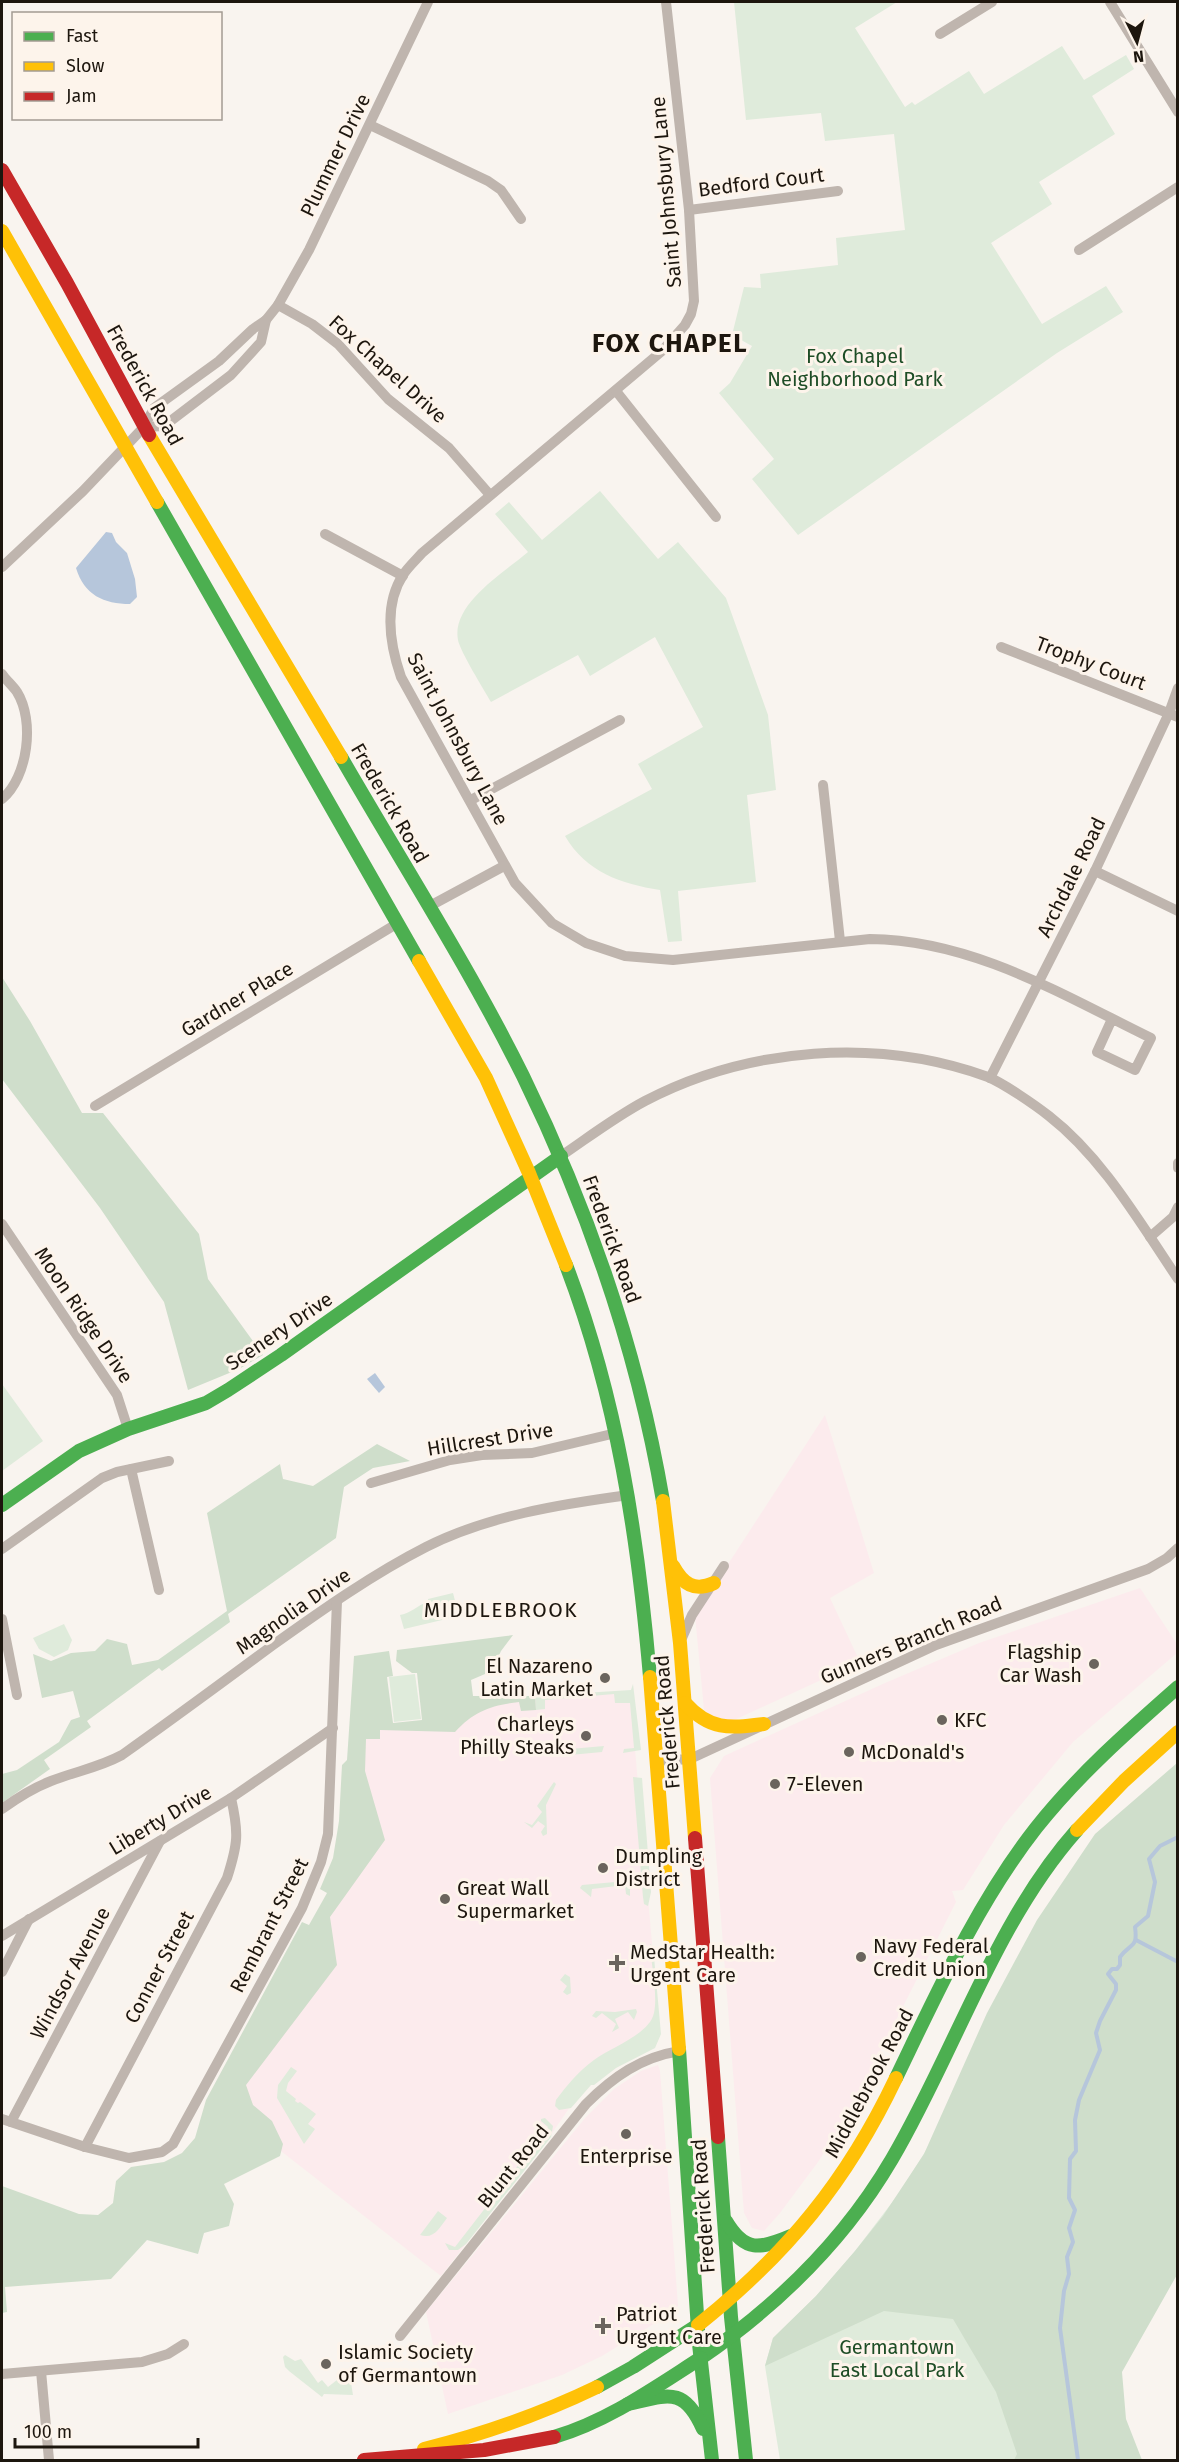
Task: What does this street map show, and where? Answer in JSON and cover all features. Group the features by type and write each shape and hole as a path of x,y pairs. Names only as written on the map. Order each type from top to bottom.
{"main road":[{"name":"Frederick Road","path":"2,170 67,283 168,470 281,654 517,1063 561,1156 603,1265 624,1332 657,1469 670,1561 690,1759 732,2338 747,2460"},
{"name":"Frederick Road","path":"2,231 486,1078 531,1177 572,1277 600,1367 615,1433 628,1495 643,1594 680,2051 698,2325 712,2460"},
{"name":"Scenery Drive","path":"2,1505 79,1451 128,1430 206,1403 228,1390 281,1355 561,1156"},
{"path":"670,1561 681,1579 692,1587 701,1588 714,1583"},
{"name":"Middlebrook Road","path":"383,2458 449,2443 504,2427 552,2409 619,2377 698,2325 729,2301 771,2262 809,2220 857,2152 981,1914 1018,1853 1044,1817 1105,1752 1178,1687"},
{"path":"685,1703 699,1718 715,1726 724,1728 764,1724"},
{"name":"Middlebrook Road","path":"364,2460 501,2450 557,2437 628,2404 732,2338 763,2314 835,2241 886,2170 994,1959 1045,1872 1070,1838 1129,1776 1178,1731"},
{"path":"724,2217 738,2241 751,2246 769,2245 797,2233"},
{"path":"628,2404 666,2396 681,2400 692,2407 710,2446"}],"street":[{"name":"Plummer Drive","path":"2,567 83,491 144,427 154,408 219,361 266,320 278,305 309,250 428,2"},
{"name":"Saint Johnsbury Lane","path":"666,2 689,210 694,280 691,314 662,351 422,553 402,576 394,594 391,616 392,651 401,677 471,800 515,884 552,923 585,943 626,956 673,960 840,942 898,939 930,944 992,962 1039,983 1151,1038 1135,1070 1098,1052 1112,1019"},
{"path":"940,34 992,2"},
{"path":"1110,2 1178,112"},
{"path":"370,125 488,181 501,190 520,219"},
{"path":"1079,250 1178,187"},
{"name":"Bedford Court","path":"689,210 838,191"},
{"name":"Fox Chapel Drive","path":"278,305 312,324 338,344 388,399 449,448 490,495"},
{"name":"Plummer Drive","path":"144,427 164,426 231,375 261,342 266,320"},
{"path":"616,391 716,517"},
{"path":"325,534 402,576"},
{"name":"Trophy Court","path":"1001,647 1173,715"},
{"path":"2,674 18,693 28,736 26,751 18,774 2,799"},
{"name":"Archdale Road","path":"990,1078 1173,715 1178,688"},
{"path":"471,800 620,720"},
{"path":"823,785 840,942"},
{"path":"428,907 504,866"},
{"path":"1095,871 1178,911"},
{"name":"Gardner Place","path":"95,1106 398,923"},
{"path":"561,1156 608,1123 645,1101 692,1080 740,1065 786,1056 859,1053 937,1062 990,1078 1049,1116 1083,1147 1150,1237 1178,1279"},
{"path":"1150,1237 1173,1217 1178,1207"},
{"name":"Moon Ridge Drive","path":"2,1224 117,1395 128,1430"},
{"name":"Hillcrest Drive","path":"371,1483 450,1460 482,1455 532,1453 615,1433"},
{"path":"2,1549 97,1480 111,1473 169,1461"},
{"path":"131,1469 159,1590"},
{"name":"Magnolia Drive","path":"2,1809 48,1782 100,1767 122,1755 337,1601 427,1546 470,1529 522,1515 628,1495"},
{"name":"Gunners Branch Road","path":"657,1761 690,1759 936,1645 1019,1613 1148,1569 1178,1548"},
{"path":"680,1647 692,1615 724,1566"},
{"name":"Rembrant Street","path":"85,2147 129,2158 162,2152 173,2144 302,1908 321,1862 328,1834 337,1601"},
{"path":"2,1619 17,1695"},
{"name":"Liberty Drive","path":"2,1936 231,1798 333,1728"},
{"name":"Conner Street","path":"85,2147 226,1878 236,1850 237,1826 231,1798"},
{"name":"Windsor Avenue","path":"6,2120 160,1841"},
{"path":"2,1972 29,1918"},
{"name":"Blunt Road","path":"400,2336 586,2104 612,2080 626,2071 651,2058 680,2051"},
{"path":"6,2120 85,2147"},
{"path":"2,2374 142,2362 168,2354 184,2344"},
{"path":"41,2371 49,2460"}],"shaded area":[{"path":"825,1415 874,1573 830,1598 860,1662 732,1721 721,1722 704,1710 695,1615"},
{"path":"1140,1588 1177,1644 1177,1653 1073,1742 1004,1825 963,1890 952,1891 956,1902 846,2119 780,2213 764,2231 752,2228 744,2213 710,1778 724,1756 885,1683 979,1643"},
{"path":"630,1692 660,2035 591,2084 570,2107 441,2276 217,2101 360,1852 360,1729 450,1731 465,1706"},
{"path":"658,2065 678,2305 676,2310 602,2356 562,2375 448,2414 426,2312 586,2117 614,2089 641,2071"}],"green space":[{"name":"Fox Chapel Neighborhood Park","path":"734,2 897,2 855,28 905,107 912,102 915,105 969,71 984,94 1062,46 1084,80 1126,55 1134,69 1092,96 1115,134 1039,182 1052,204 991,243 1042,324 1106,286 1123,312 1057,353 798,535 752,479 774,459 719,393 730,383 752,346 732,335 744,287 761,288 760,274 838,265 836,238 905,230 894,134 825,141 821,113 746,120"},
{"path":"600,491 658,559 678,542 726,598 768,715 776,790 747,795 756,882 678,891 682,941 668,942 660,890 618,880 606,874 583,859 565,836 652,789 638,764 703,727 655,637 590,676 578,655 491,702 467,661 458,640 458,627 471,602 494,579 528,552 495,514 509,502 542,540"},
{"path":"2,977 30,1021 82,1113 103,1113 199,1234 208,1279 263,1355 239,1369 188,1390 164,1302 100,1208 2,1079"},
{"path":"2,1384 43,1441 2,1471"},
{"path":"377,1444 410,1461 373,1468 344,1487 336,1538 228,1614 230,1622 162,1671 159,1668 87,1721 91,1727 44,1760 50,1769 2,1803 2,1774 17,1770 59,1742 71,1720 80,1717 73,1691 42,1698 33,1654 51,1661 71,1653 95,1651 107,1639 127,1644 132,1665 158,1660 227,1611 207,1513 280,1464 283,1479 313,1486"},
{"path":"453,1593 459,1616 404,1629 400,1615 428,1602 428,1599"},
{"path":"64,1624 72,1640 68,1650 54,1657 39,1649 33,1638"},
{"path":"513,1635 501,1651 492,1671 471,1680 473,1696 535,1696 536,1710 521,1711 519,1702 509,1703 476,1714 455,1732 380,1730 380,1739 366,1739 365,1771 385,1840 330,1917 337,1965 246,2085 253,2105 272,2121 283,2144 280,2156 224,2184 234,2204 229,2226 204,2233 198,2254 147,2240 111,2279 5,2287 7,2312 2,2313 2,2186 79,2214 98,2215 113,2203 116,2181 131,2167 164,2162 182,2153 195,2138 206,2100 302,1922 309,1925 327,1893 320,1889 333,1858 339,1821 342,1765 347,1760 354,1656 389,1651 393,1676 387,1677 393,1723 422,1720 417,1673 412,1673 396,1661 397,1650"},
{"path":"415,1674 421,1719 394,1722 389,1677"},
{"path":"633,1684 641,1750 623,1753 624,1749 634,1748 630,1703 615,1703 614,1694 545,1700 545,1709 536,1710 535,1696 631,1690"},
{"path":"604,1746 602,1752 570,1755 570,1749"},
{"path":"1177,1763 1178,2273 1122,2372 1126,2419 1142,2460 1014,2460 1017,2454 996,2392 953,2319 884,2311 765,2366 773,2338 816,2296 855,2251 883,2216 924,2154 987,2013 1037,1920 1095,1834"},
{"path":"633,1777 642,1778 651,1892 648,1906 644,1904 643,1897"},
{"path":"554,1782 556,1784 546,1805 547,1834 543,1836 541,1832 545,1826 538,1821 532,1828 524,1822 532,1825 542,1812 537,1806"},
{"path":"626,1881 630,1884 630,1896 626,1894 625,1885 592,1889 591,1897 580,1888 582,1885"},
{"path":"650,1944 653,1946 661,2034 655,2048 616,2068 591,2085 571,2108 559,2110 555,2106 556,2100 578,2074 601,2055 637,2034 651,2021 655,1997"},
{"path":"565,1974 570,1977 571,1993 567,1995 563,1992 567,1986 560,1980"},
{"path":"636,2009 634,2020 628,2012 615,2019 619,2028 612,2032 616,2024 602,2013 596,2018 592,2016 596,2011 615,2012"},
{"path":"291,2067 297,2071 288,2083 286,2091 296,2099 295,2101 316,2114 308,2124 315,2129 304,2144 277,2098 278,2085"},
{"path":"545,2118 553,2126 551,2137 466,2244 458,2250 449,2250 445,2243 455,2247 548,2127 541,2121"},
{"name":"Germantown East Local Park","path":"930,2144 1040,2460 780,2460 765,2366 773,2338 816,2296 855,2251 900,2192"},
{"path":"438,2211 447,2218 442,2225 429,2236 420,2235"},
{"path":"285,2355 295,2361 301,2359 318,2383 322,2380 328,2387 337,2380 339,2383 351,2383 353,2395 324,2394 322,2397 285,2367 283,2357"}],"water":[{"path":"106,532 112,533 116,542 127,553 135,579 137,597 130,604 112,602 96,596 84,585 76,568"},
{"path":"375,1373 385,1387 379,1393 367,1379"}],"waterway":[{"path":"1078,2460 1060,2328 1064,2291 1069,2274 1067,2257 1073,2242 1069,2228 1075,2210 1069,2198 1070,2159 1076,2151 1075,2120 1079,2100 1100,2050 1096,2033 1116,1990 1116,1984 1108,1974 1120,1965 1120,1957 1133,1945 1135,1927 1148,1916 1155,1882 1149,1859 1160,1846 1178,1837"},
{"path":"1136,1940 1178,1962"}],"traffic: fast":[{"path":"157,502 419,961"},
{"path":"341,757 480,995 547,1127 590,1231 625,1337 653,1446 663,1501"},
{"path":"2,1505 79,1451 128,1429 206,1403 228,1390 281,1355 561,1156"},
{"path":"566,1265 599,1366 623,1468 639,1572 650,1677"},
{"path":"896,2078 977,1917 1015,1857 1036,1828 1086,1772 1178,1687"},
{"path":"701,2358 757,2316 783,2293 831,2244 873,2189 914,2118 1022,1905 1048,1866 1077,1830"},
{"path":"679,2049 699,2344 712,2460"},
{"path":"718,2137 731,2317 746,2460"},
{"path":"726,2221 740,2239 754,2245 770,2244 791,2236"},
{"path":"597,2387 698,2325"},
{"path":"554,2437 612,2413 701,2358"},
{"path":"628,2404 654,2398 673,2397 689,2406 703,2429"}],"traffic: slow":[{"path":"2,231 157,502"},
{"path":"149,435 341,757"},
{"path":"419,961 486,1078 529,1173 566,1265"},
{"path":"663,1501 680,1643 695,1838"},
{"path":"673,1566 681,1578 690,1585 701,1587 714,1583"},
{"path":"650,1677 679,2049"},
{"path":"685,1703 703,1719 721,1726 764,1724"},
{"path":"1077,1830 1124,1781 1178,1732"},
{"path":"698,2325 760,2271 812,2214 857,2150 896,2078"},
{"path":"424,2449 512,2423 597,2387"}],"traffic: jam":[{"path":"2,170 67,283 149,435"},
{"path":"695,1838 718,2137"},
{"path":"364,2460 484,2450 554,2437"}],"place":[{"name":"Flagship Car Wash","path":"1094,1664"},
{"name":"El Nazareno Latin Market","path":"605,1678"},
{"name":"KFC","path":"942,1720"},
{"name":"Charleys Philly Steaks","path":"586,1736"},
{"name":"McDonald's","path":"849,1752"},
{"name":"7-Eleven","path":"775,1784"},
{"name":"Dumpling District","path":"603,1868"},
{"name":"Great Wall Supermarket","path":"445,1899"},
{"name":"Navy Federal Credit Union","path":"861,1957"},
{"name":"MedStar Health: Urgent Care","path":"617,1963"},
{"name":"Enterprise","path":"626,2134"},
{"name":"Patriot Urgent Care","path":"603,2326"},
{"name":"Islamic Society of Germantown","path":"326,2364"}],"district":[{"name":"FOX CHAPEL","path":"670,343"},
{"name":"MIDDLEBROOK","path":"501,1610"}]}
